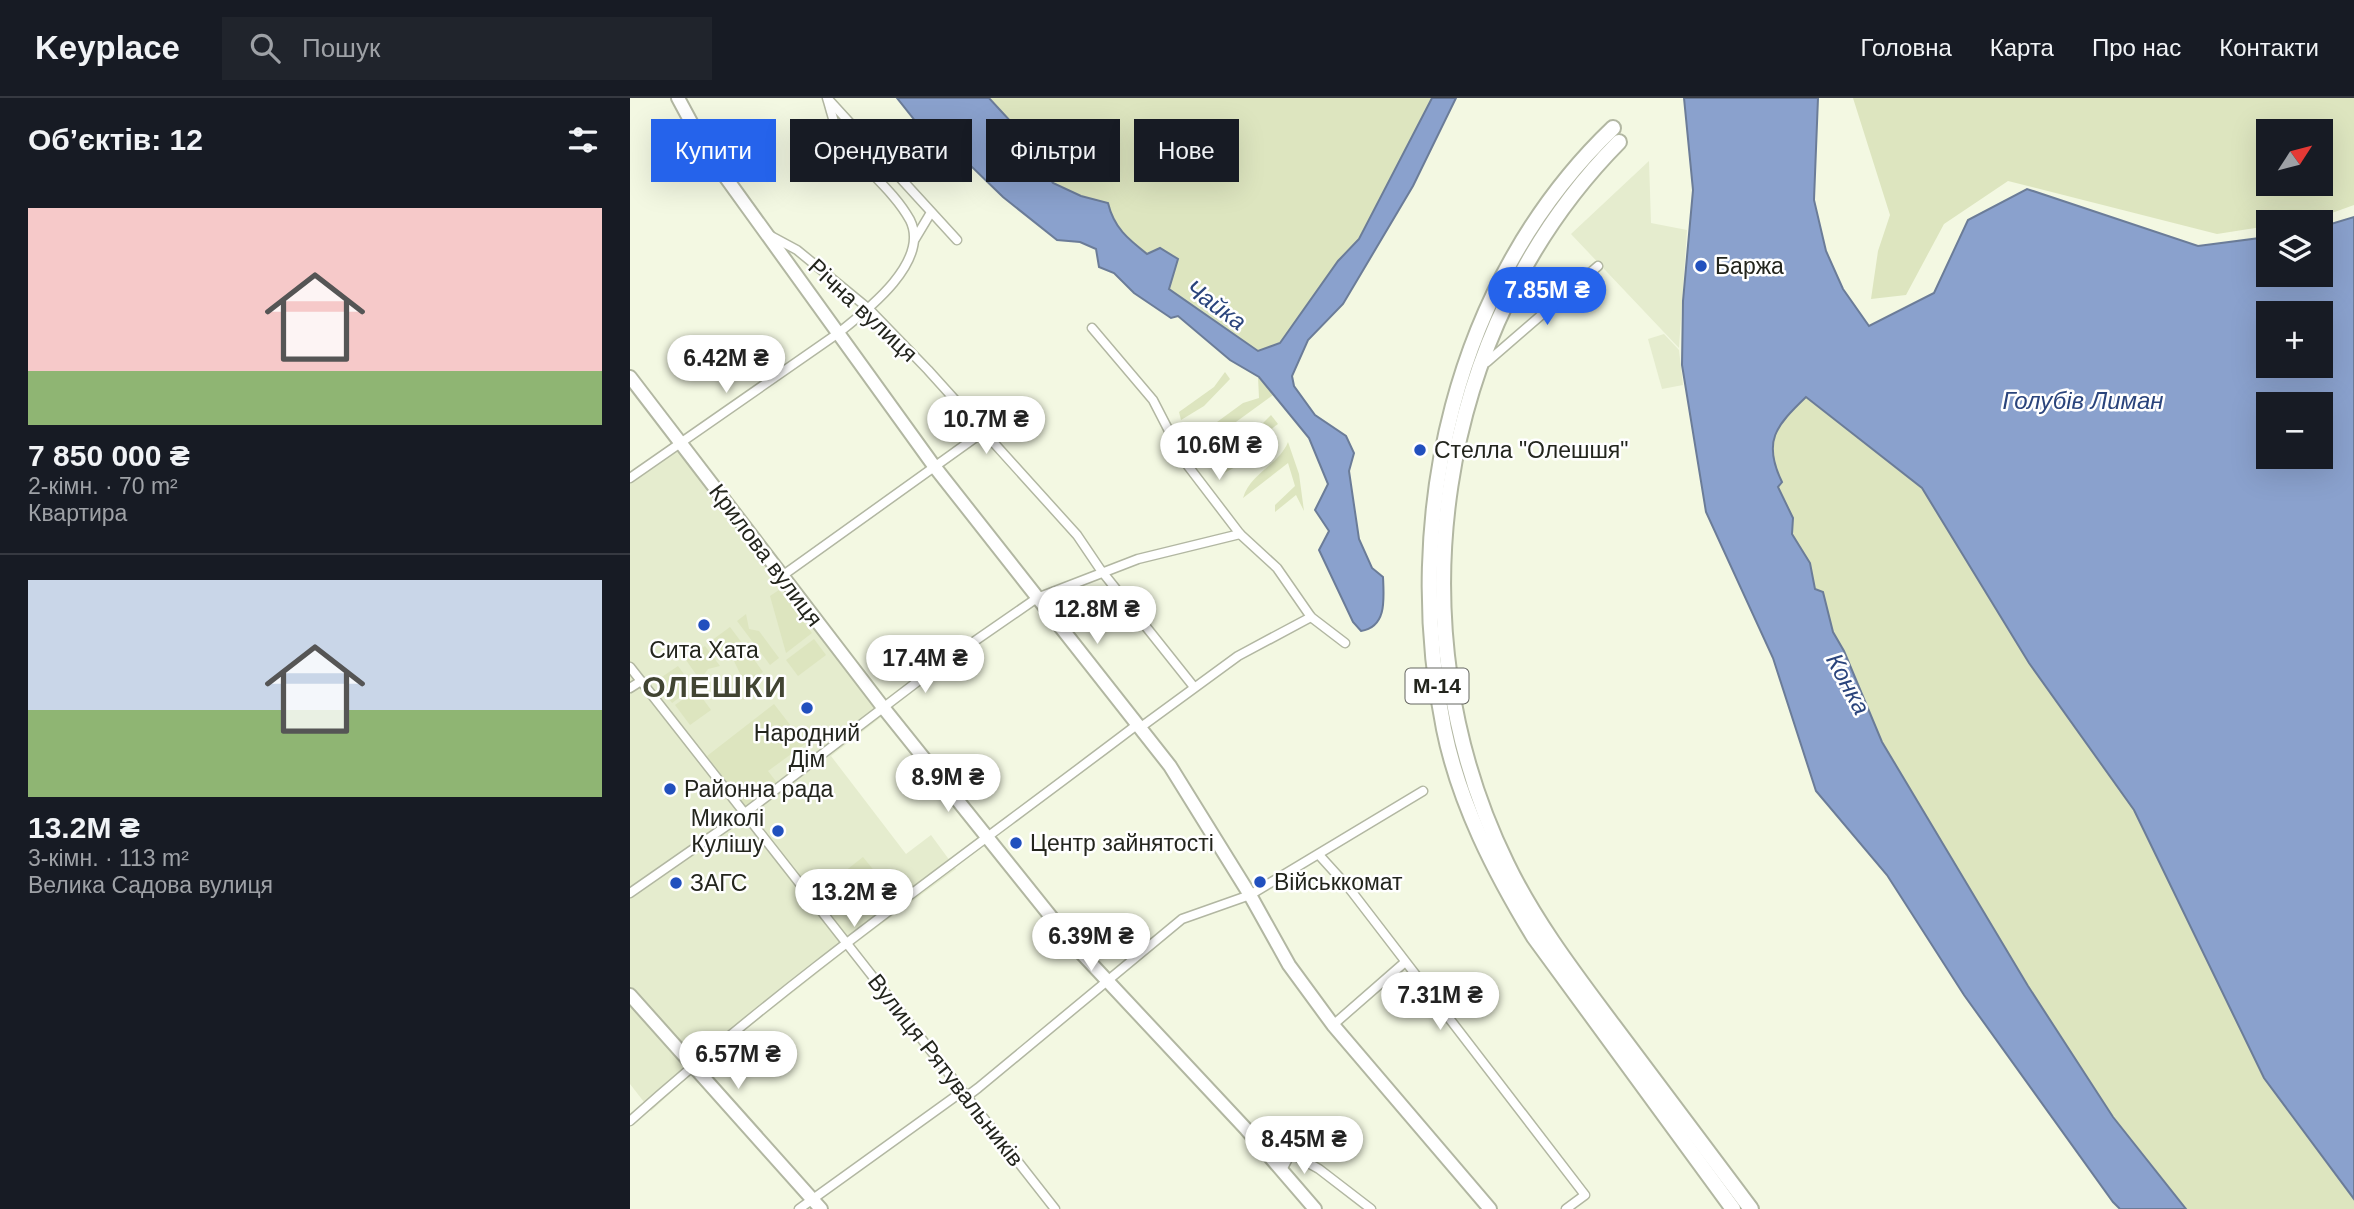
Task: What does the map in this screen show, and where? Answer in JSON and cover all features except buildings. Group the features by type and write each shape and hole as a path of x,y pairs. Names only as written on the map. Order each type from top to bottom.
{"highway":[{"name":"М-14","path":"1733,1209 1534,937 1509,896 1469,812 1444,731 1434,670 1429,601 1430,537 1437,478 1461,377 1484,316 1534,222 1575,168 1616,135 1561,208 1530,256 1479,369 1463,418 1449,488 1443,544 1446,656 1456,713 1486,817 1507,864 1538,919 1576,976 1751,1209"}],"street":[{"path":"678,98 706,150 934,466 1170,766 1251,895 1289,965 1333,1025 1490,1209"},
{"path":"827,98 909,185 930,214 957,240"},
{"path":"630,478 837,334 869,309 906,265 914,230 909,219 839,136 827,98"},
{"path":"913,242 930,214"},
{"name":"Річна вулиця","path":"766,233 797,250 869,309 1077,535 1101,571 1195,687"},
{"path":"1479,369 1598,265"},
{"path":"1092,328 1153,400 1185,462 1240,534 1277,568 1311,617 1345,643"},
{"name":"Крилова вулиця","path":"630,377 884,709 1105,981 1247,1129 1315,1209"},
{"path":"782,576 982,432"},
{"path":"630,893 745,813 1037,598 1101,571 1138,559 1240,534"},
{"path":"630,1121 693,1065 846,943 1238,656 1311,617"},
{"name":"Вулиця Рятувальників","path":"630,667 1055,1209"},
{"path":"630,688 641,681"},
{"path":"799,1209 956,1096 966,1097 1182,919 1251,895 1320,856 1423,791"},
{"path":"1320,856 1349,888 1404,963 1585,1195 1566,1209"},
{"path":"1333,1025 1404,963"},
{"path":"630,995 821,1209"},
{"path":"1247,1129 1292,1151 1371,1209"},
{"path":"1282,1170 1292,1151"}],"shaded area":[{"path":"989,98 1432,98 1359,239 1338,261 1280,343 1258,351 1169,289 1052,182 1120,182 1120,119 1008,119"},
{"path":"1853,98 2354,98 2354,205 2333,213 2333,210 2256,210 2256,228 2217,234 2008,181 1944,224 1906,295 1871,299 1878,251 1890,215"},
{"path":"1649,161 1651,223 1687,230 1679,348 1571,234"},
{"path":"1167,307 1258,377 1230,360 1178,316 1171,318"},
{"path":"1664,334 1679,350 1683,385 1662,389 1648,339"},
{"path":"1776,367 2354,569 2354,1209 2186,1209 2113,1117 2028,986 1882,742 1844,651 1833,632 1823,592 1815,589 1810,563 1792,534 1793,518 1777,487 1771,459 1775,429"},
{"path":"1225,372 1230,379 1204,406 1181,420 1179,412 1214,387"},
{"path":"1258,377 1273,395 1196,451 1191,441 1243,403 1259,398"},
{"path":"1271,415 1278,424 1249,458 1222,474 1222,464"},
{"path":"682,436 893,708 831,756 906,854 931,835 956,869 852,946 703,1063 651,1111 630,1084 630,472"},
{"path":"1288,442 1299,474 1304,511 1296,495 1275,512 1275,505 1295,486 1288,463 1243,498 1252,482 1278,457"},
{"path":"779,590 812,633 786,653 770,596"},
{"path":"746,614 749,629 759,631 779,658 770,665 737,621"},
{"path":"730,627 745,647 729,657 711,641"},
{"path":"814,639 826,655 798,676 786,660"},
{"path":"705,646 720,666 708,669 700,680 686,660"},
{"path":"748,651 763,672 745,684 734,661"},
{"path":"678,666 686,677 684,685 688,691 672,703 656,681"},
{"path":"689,695 703,699 711,710 690,725 675,705"},
{"path":"774,704 805,744 768,771 778,784 747,808 707,756"},
{"path":"863,857 893,894 873,909 844,872"}],"water":[{"path":"897,98 989,98 1008,119 986,119 986,180 972,167 972,119 914,119"},
{"path":"1432,98 1456,98 1413,186 1343,304 1308,340 1292,376 1294,386 1315,415 1346,436 1354,453 1349,471 1359,539 1372,568 1383,577 1382,611 1376,624 1361,631 1353,622 1319,550 1329,531 1315,510 1328,484 1309,438 1259,377 1230,360 1178,316 1171,318 1134,293 1114,273 1099,267 1096,249 1080,242 1057,240 988,182 1052,182 1081,196 1108,203 1118,226 1147,254 1160,248 1178,259 1169,289 1258,351 1280,343 1338,261 1359,239"},
{"name":"Голубів Лиман","path":"1684,98 1818,98 1814,200 1826,251 1843,289 1869,326 1934,293 1968,220 2027,189 2198,246 2256,239 2256,287 2333,287 2333,223 2354,217 2354,1199 2264,1078 2134,810 2029,663 1922,488 1806,397 1775,435 1773,456 1782,482 1778,487 1793,518 1792,534 1810,563 1815,589 1823,592 1833,632 1844,651 1882,742 2028,986 2113,1117 2186,1209 2120,1209 2113,1202 1964,995 1887,875 1816,791 1773,658 1706,512 1682,365 1683,301 1693,190"}],"place":[{"name":"Баржа","path":"1701,266"},
{"name":"Стелла \"Олешшя\"","path":"1420,450"},
{"name":"Сита Хата","path":"704,625"},
{"name":"Народний Дім","path":"807,708"},
{"name":"Районна рада","path":"670,789"},
{"name":"Миколі Кулішу","path":"778,831"},
{"name":"Центр зайнятості","path":"1016,843"},
{"name":"Військкомат","path":"1260,882"},
{"name":"ЗАГС","path":"676,883"}],"district":[{"name":"ОЛЕШКИ","path":"715,687"}],"water label":[{"name":"Чайка","path":"1216,305"},
{"name":"Конка","path":"1848,684"}]}
